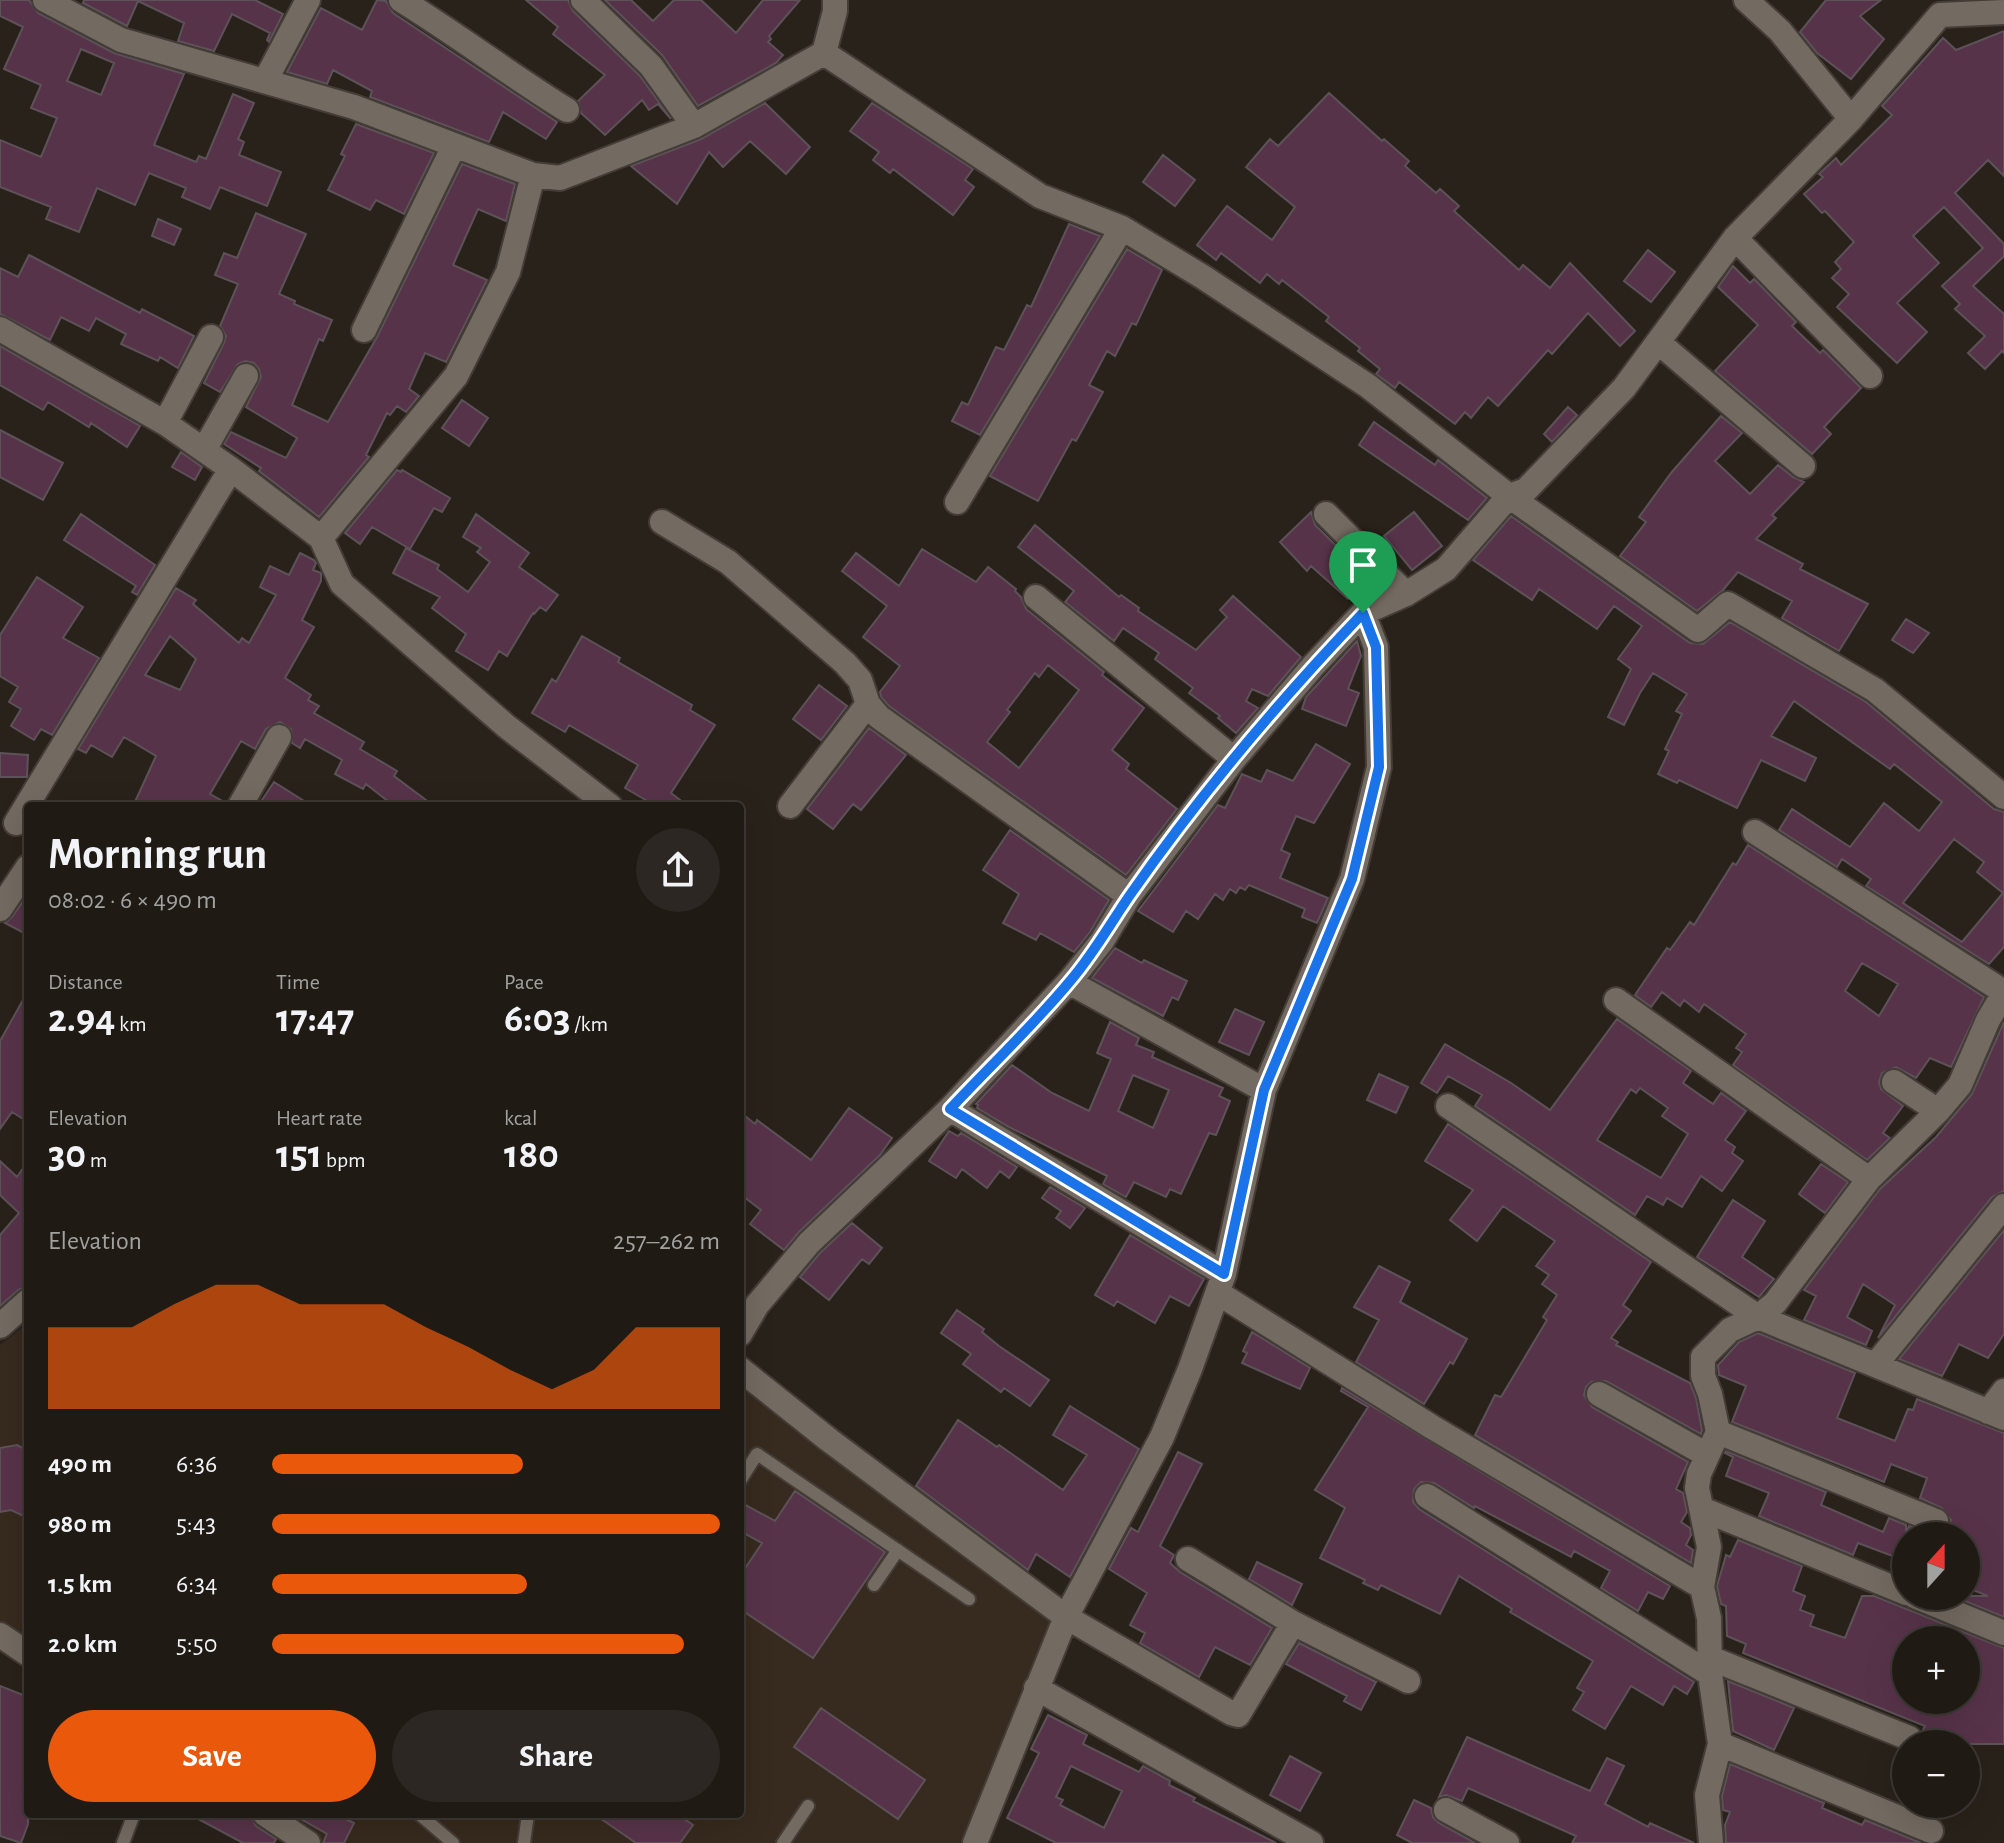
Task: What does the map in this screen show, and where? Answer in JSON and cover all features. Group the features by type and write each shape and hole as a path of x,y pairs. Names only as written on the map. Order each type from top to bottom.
{"street":[{"path":"45,0 121,40 354,107 533,175 560,178 694,126 824,53 835,0"},
{"path":"265,81 308,0"},
{"path":"401,0 567,110"},
{"path":"583,0 651,66 694,126"},
{"path":"1746,0 1780,31 1851,119"},
{"path":"744,1318 749,1299 950,1109 1069,982 1102,941 1129,896 1234,759 1363,613 1406,594 1446,569 1509,496 1526,490 1624,388 1735,238 1851,119 1936,7 2004,12"},
{"path":"824,53 1040,196 1122,228 1203,277 1368,386 1509,496 1698,630 1728,604 1875,690 2004,797"},
{"path":"364,330 454,146"},
{"path":"321,538 456,376 508,272 533,175"},
{"path":"957,502 1122,228"},
{"path":"1735,238 1870,376"},
{"path":"0,329 165,423 321,538 342,584 506,726 605,802"},
{"path":"165,423 211,337"},
{"path":"1658,342 1803,466"},
{"path":"204,450 246,376"},
{"path":"27,802 231,469"},
{"path":"1326,514 1406,594"},
{"path":"662,522 728,562 845,663 860,680 868,704 879,717 1129,896"},
{"path":"1036,597 1234,759"},
{"path":"975,1843 1066,1617 1162,1437 1221,1284 1264,1090 1352,879 1379,767 1376,647 1363,613"},
{"path":"790,806 868,704"},
{"path":"242,802 279,737"},
{"path":"1711,1843 1707,1795 1720,1744 1710,1666 1709,1618 1702,1587 1709,1547 1697,1488 1718,1432 1703,1376 1703,1357 1730,1330 1758,1317 1775,1303 1869,1179 1960,1085 1988,1020 2004,992 1755,832"},
{"path":"0,909 24,873"},
{"path":"1069,982 1264,1090"},
{"path":"1616,1000 1869,1179"},
{"path":"1894,1082 1938,1111"},
{"path":"1448,1106 1758,1317 1996,1415 2004,1391"},
{"path":"950,1109 1221,1284 1432,1427 1702,1587"},
{"path":"1876,1364 2004,1206"},
{"path":"0,1326 24,1305"},
{"path":"744,1372 829,1440 1066,1617 1238,1715 1293,1623"},
{"path":"1599,1394 1707,1455"},
{"path":"1718,1432 1936,1521"},
{"path":"1427,1496 1710,1666 1892,1732"},
{"path":"1702,1509 1892,1587"},
{"path":"1188,1559 1293,1623 1408,1681"},
{"path":"1948,1610 2004,1633"},
{"path":"0,1635 24,1651"},
{"path":"1036,1688 1311,1843"},
{"path":"1720,1744 1931,1831"},
{"path":"1446,1810 1507,1843"},
{"path":"271,1818 308,1843"}],"lane":[{"path":"744,1475 757,1454 969,1599"},
{"path":"874,1585 898,1550"},
{"path":"783,1843 808,1806"},
{"path":"123,1843 132,1818"},
{"path":"424,1818 453,1843"},
{"path":"524,1843 527,1818"}],"shaded area":[{"path":"24,1326 24,1651 0,1636 0,1345"},
{"path":"744,1381 1059,1618 967,1843 321,1843 283,1818 744,1818"}],"building":[{"path":"0,0 29,0 38,13 114,53 184,74 154,145 196,162 199,156 206,159 233,94 254,103 238,139 244,142 239,155 281,172 267,206 220,187 210,209 182,197 186,188 149,173 135,205 97,188 79,232 46,219 51,207 0,187 0,140 41,157 57,118 31,108 41,85 4,69 23,27 0,16","holes":["81,49 114,63 101,95 67,81"]},
{"path":"84,0 255,0 283,14 269,42 270,33 232,14 214,51 178,41 184,23 138,1 127,26 83,3"},
{"path":"377,0 386,1 393,13 557,122 546,139 503,112 489,142 370,97 372,91 333,70 327,84 287,72 321,8 362,30"},
{"path":"526,0 568,0 573,11 640,76 671,119 658,104 649,110 642,100 605,135 581,113 578,101 605,75 553,34 558,27"},
{"path":"605,0 631,0 653,21 674,0 701,0 736,33 763,0 800,0 769,36 771,39 768,42 783,55 776,63 698,106 662,55"},
{"path":"1826,0 1881,0 1860,16 1884,39 1851,79 1817,53 1800,32"},
{"path":"2004,31 2004,176 1988,160 1955,193 2004,244 2004,256 1973,286 2004,314 2004,353 2002,351 1985,369 1968,353 1985,336 1955,309 1960,304 1942,286 1983,248 1944,207 1913,236 1939,263 1897,303 1927,332 1897,363 1837,307 1849,294 1832,278 1841,269 1835,262 1854,242 1804,194 1823,177 1819,174 1836,158 1841,165 1892,115 1882,106 1943,38 1956,50"},
{"path":"1329,93 1409,161 1405,166 1436,193 1440,189 1459,206 1454,211 1519,270 1523,265 1550,288 1570,263 1635,331 1620,346 1588,313 1552,354 1548,350 1498,406 1488,397 1471,418 1465,412 1455,424 1399,382 1395,388 1376,374 1380,369 1358,351 1360,348 1326,321 1329,317 1282,280 1279,284 1267,274 1260,283 1221,253 1216,260 1197,245 1227,206 1272,240 1295,207 1246,167 1270,139 1278,146"},
{"path":"765,103 810,147 786,174 750,141 723,167 709,152 677,204 631,166 701,139"},
{"path":"872,103 973,169 965,180 974,187 953,215 893,169 890,173 873,160 879,152 850,131"},
{"path":"356,124 434,153 404,214 376,200 370,210 328,190"},
{"path":"1163,155 1195,180 1175,206 1143,182"},
{"path":"462,164 515,184 506,221 478,209 453,265 487,280 446,362 425,353 409,389 419,396 406,412 397,406 390,415 387,413 366,455 369,457 319,517 259,471 261,468 224,444 231,432 286,458 297,438 246,407 261,377 254,363 245,361 238,364 220,392 204,383 224,343 226,336 220,326 238,284 215,275 224,253 237,258 256,213 306,234 279,294 332,320 323,341 319,339 292,405 328,422 377,337"},
{"path":"158,219 181,229 174,245 152,236"},
{"path":"1069,224 1100,236 980,435 952,421 962,402 968,405 996,347 1004,350 1027,305 1031,307"},
{"path":"1127,249 1162,270 1136,325 1132,323 1115,356 1107,351 1089,385 1103,392 1076,441 1072,439 1038,501 990,476"},
{"path":"1648,250 1675,272 1651,302 1624,281"},
{"path":"29,255 140,313 142,309 194,336 178,368 160,357 158,361 121,344 126,334 96,318 89,331 61,317 50,340 0,314 0,268 18,277"},
{"path":"1733,266 1750,283 1754,279 1796,322 1792,326 1820,353 1823,350 1861,388 1824,427 1831,434 1812,454 1715,371 1758,325 1718,287"},
{"path":"0,346 140,426 127,447 91,423 89,427 48,402 43,410 0,385"},
{"path":"462,400 488,418 469,446 442,428"},
{"path":"1568,407 1577,415 1552,442 1544,434"},
{"path":"1721,416 1742,433 1715,461 1750,494 1778,465 1804,482 1772,515 1776,518 1756,539 1803,564 1800,569 1868,604 1839,651 1782,618 1792,601 1738,572 1723,590 1697,611 1620,556 1646,522 1639,517 1671,473"},
{"path":"1374,422 1435,465 1438,460 1487,498 1468,520 1359,445"},
{"path":"0,430 63,463 43,500 0,477"},
{"path":"181,452 202,467 195,480 172,467"},
{"path":"397,470 450,498 442,512 434,508 410,549 372,527 360,544 345,533"},
{"path":"1311,512 1315,525 1374,583 1364,593 1359,589 1348,599 1311,566 1307,571 1280,542"},
{"path":"1414,512 1442,546 1412,570 1384,536"},
{"path":"81,514 155,565 137,595 132,592 136,586 64,540"},
{"path":"476,514 529,553 519,567 558,595 546,611 540,607 533,613 507,656 499,651 488,670 456,651 466,634 432,608 440,597 393,573 406,548 439,565 437,569 468,592 490,562 477,552 481,548 463,537"},
{"path":"1511,516 1690,643 1703,644 1730,622 1866,702 1994,809 2004,812 2004,947 1989,964 1866,886 1871,879 1842,859 1837,867 1779,830 1792,809 1850,847 1884,803 1919,831 1942,802 1894,764 1890,769 1794,701 1771,736 1816,758 1805,781 1761,760 1737,808 1679,780 1677,783 1658,774 1669,751 1665,749 1682,714 1676,711 1687,694 1653,673 1624,725 1608,717 1631,669 1618,659 1642,626 1614,606 1597,629 1539,589 1532,600 1473,560","holes":["1954,839 1984,862 1977,872 2003,893 1962,942 1903,903"]},
{"path":"1035,525 1119,597 1121,595 1139,608 1138,611 1196,650 1227,617 1220,610 1233,596 1301,657 1268,696 1252,689 1246,701 1258,708 1236,733 1218,718 1220,716 1189,693 1193,688 1155,659 1159,653 1123,628 1114,641 1065,602 1074,591 1018,547"},
{"path":"922,549 976,582 988,567 1016,589 1026,609 1144,708 1112,750 1129,764 1126,769 1177,809 1126,875 889,706 881,697 880,692 900,666 863,637 887,606 842,571 856,553 899,586","holes":["1048,665 1079,690 1019,768 987,742 1035,673 1039,677"]},
{"path":"300,553 314,560 313,570 321,573 321,581 302,620 314,627 285,678 311,695 308,700 319,706 314,713 364,742 360,749 397,771 394,776 429,802 389,802 366,784 363,789 335,774 342,760 305,739 300,748 292,743 291,729 280,722 266,729 255,749 241,741 210,794 224,802 135,802 156,756 124,737 112,757 91,745 86,753 78,749 176,588 196,600 193,604 239,643 242,638 249,643 276,595 260,587 270,566 289,575","holes":["170,636 196,659 180,690 145,675"]},
{"path":"37,577 83,607 63,638 99,658 52,735 41,729 34,740 11,726 21,709 9,702 18,687 0,676 0,635"},
{"path":"1906,619 1929,633 1913,653 1892,640"},
{"path":"582,636 620,658 618,662 692,705 690,710 715,725 671,793 683,802 649,802 625,788 638,765 569,725 565,732 532,713 552,679 556,682"},
{"path":"1357,641 1361,656 1348,689 1359,693 1346,726 1302,709 1306,697"},
{"path":"819,685 847,706 821,740 793,719"},
{"path":"869,728 906,755 861,810 853,804 833,829 807,809"},
{"path":"1316,744 1350,764 1314,823 1296,816 1281,850 1290,854 1280,878 1328,898 1317,923 1302,917 1305,909 1249,885 1245,890 1240,887 1236,893 1230,889 1223,900 1215,894 1198,919 1186,911 1173,932 1138,911 1218,805 1225,808 1242,774 1261,782 1267,770 1293,781"},
{"path":"0,753 28,755 27,777 0,777"},
{"path":"274,782 306,802 261,802"},
{"path":"1010,830 1109,900 1074,952 1040,933 1036,940 1003,923 1019,894 983,870"},
{"path":"1748,845 1984,997 1951,1067 1930,1058 1916,1078 1896,1067 1882,1073 1879,1082 1881,1089 1903,1106 1883,1133 1890,1138 1867,1160 1733,1065 1742,1052 1736,1048 1746,1034 1704,1004 1699,1012 1684,1000 1680,1006 1662,992 1651,1007 1635,995 1667,948 1670,950 1690,922 1694,925 1733,863 1736,865","holes":["1862,963 1898,984 1879,1016 1845,991"]},
{"path":"24,900 24,933 5,923"},
{"path":"1115,948 1187,981 1178,1000 1172,997 1163,1016 1092,978"},
{"path":"24,998 24,1120 12,1112 0,1129 0,1041"},
{"path":"1235,1009 1264,1022 1249,1055 1219,1042"},
{"path":"1617,1019 1691,1071 1683,1083 1713,1104 1721,1093 1746,1111 1725,1140 1735,1147 1732,1153 1743,1161 1722,1191 1701,1176 1682,1207 1667,1198 1663,1205 1647,1196 1635,1215 1475,1106 1482,1095 1448,1076 1437,1093 1421,1083 1445,1044 1550,1110","holes":["1640,1088 1668,1108 1662,1116 1688,1134 1661,1178 1597,1140 1631,1089 1636,1093"]},
{"path":"1110,1022 1139,1038 1136,1045 1154,1052 1152,1057 1223,1088 1219,1096 1230,1101 1216,1135 1209,1133 1181,1194 1170,1189 1166,1197 1134,1182 1126,1197 1103,1184 1107,1176 977,1108 976,1104 1012,1065 1052,1093 1089,1111 1111,1059 1097,1053","holes":["1133,1075 1169,1090 1153,1128 1118,1111"]},
{"path":"2004,1022 2004,1191 1992,1197 1878,1338 1895,1305 1863,1284 1847,1317 1872,1331 1866,1345 1804,1320 1816,1296 1804,1290 1880,1189 1936,1137 1972,1094"},
{"path":"1379,1074 1408,1087 1396,1113 1367,1100"},
{"path":"849,1108 892,1138 880,1155 784,1250 750,1224 761,1210 744,1197 744,1115 755,1124 757,1120 811,1160"},
{"path":"1448,1124 1651,1262 1623,1305 1631,1311 1611,1338 1618,1342 1616,1345 1690,1383 1696,1398 1701,1434 1606,1381 1591,1382 1584,1395 1592,1407 1688,1462 1676,1489 1683,1493 1687,1512 1681,1522 1690,1528 1691,1535 1686,1545 1693,1550 1691,1563 1475,1435 1495,1395 1501,1397 1547,1320 1543,1317 1557,1295 1542,1284 1549,1275 1536,1266 1555,1241 1503,1206 1477,1241 1450,1220 1473,1190 1425,1161"},
{"path":"949,1131 958,1136 961,1133 1017,1167 1009,1178 1000,1171 987,1188 962,1169 956,1178 929,1161"},
{"path":"0,1161 17,1177 24,1167 24,1288 0,1306 0,1235 19,1213 0,1195"},
{"path":"1821,1164 1848,1182 1825,1213 1799,1194"},
{"path":"1050,1187 1085,1208 1070,1228 1056,1218 1061,1211 1042,1198"},
{"path":"1733,1200 1765,1221 1742,1257 1774,1279 1759,1297 1697,1257"},
{"path":"852,1223 882,1248 869,1264 862,1259 829,1300 800,1277"},
{"path":"2004,1230 2004,1334 1988,1358 1959,1344 1942,1376 1899,1359"},
{"path":"1130,1235 1204,1279 1189,1306 1170,1296 1155,1323 1117,1301 1114,1306 1095,1295"},
{"path":"1379,1266 1410,1282 1400,1302 1467,1339 1424,1404 1356,1362 1379,1320 1354,1307"},
{"path":"957,1310 984,1329 982,1332 999,1346 1049,1380 1030,1406 1004,1388 1001,1392 963,1364 971,1354 941,1333"},
{"path":"1252,1332 1310,1368 1300,1389 1242,1363 1247,1353 1243,1351"},
{"path":"1758,1333 1855,1373 1837,1418 1895,1441 1908,1409 1913,1410 1917,1399 2004,1433 2004,1617 1980,1607 1980,1596 1988,1596 1980,1593 1980,1522 1950,1522 1942,1508 1920,1498 1927,1478 1891,1464 1884,1482 1732,1422 1746,1386 1719,1375 1718,1365 1739,1342"},
{"path":"1342,1388 1670,1586 1663,1599 1648,1592 1638,1611 1601,1588 1610,1571 1574,1551 1571,1557 1474,1508 1434,1483 1421,1482 1414,1489 1413,1502 1419,1509 1694,1682 1687,1694 1674,1686 1663,1705 1631,1686 1605,1729 1573,1710 1584,1692 1577,1688 1593,1661 1510,1612 1512,1609 1459,1576 1440,1614 1381,1585 1378,1590 1363,1583 1365,1580 1320,1558 1345,1508 1315,1490 1368,1407 1341,1391"},
{"path":"1070,1406 1139,1449 1070,1577 1036,1554 1028,1570 916,1486 958,1420 1063,1490 1087,1455 1053,1435"},
{"path":"17,1445 24,1449 24,1516 11,1510 0,1512 0,1448"},
{"path":"1178,1452 1202,1464 1160,1546 1174,1555 1170,1563 1180,1572 1272,1628 1250,1665 1215,1647 1199,1677 1140,1643 1145,1633 1130,1625 1147,1593 1109,1569 1131,1528 1138,1532"},
{"path":"1725,1453 1826,1492 1821,1505 1883,1532 1889,1518 1899,1522 1892,1522 1892,1556 1858,1543 1853,1555 1759,1516 1769,1493 1726,1476 1733,1457"},
{"path":"795,1491 885,1552 813,1658 744,1612 744,1570 762,1543 744,1533 744,1504 775,1521"},
{"path":"1738,1540 1802,1566 1793,1591 1805,1596 1800,1610 1814,1615 1810,1626 1845,1638 1862,1596 1874,1596 1892,1603 1892,1610 1909,1610 1949,1626 1892,1626 1892,1713 1743,1653 1746,1644 1727,1636 1726,1606 1721,1604 1717,1586 1726,1555 1730,1557"},
{"path":"1257,1562 1302,1584 1292,1605 1249,1579"},
{"path":"1980,1638 2004,1648 2004,1744 1980,1744 1980,1730 1923,1730 1925,1726 1895,1714 1980,1714"},
{"path":"1299,1643 1376,1682 1361,1710 1344,1701 1347,1696 1286,1664"},
{"path":"1728,1681 1794,1708 1774,1750 1733,1731"},
{"path":"0,1686 24,1695 24,1818 28,1818 28,1824 21,1843 0,1836"},
{"path":"821,1708 925,1780 898,1819 794,1747"},
{"path":"1048,1715 1087,1735 1083,1744 1139,1772 1143,1766 1170,1781 1169,1785 1195,1798 1193,1801 1276,1843 1056,1843 1007,1818 1039,1753 1031,1749","holes":["1071,1766 1122,1791 1104,1828 1060,1805 1063,1800 1056,1797"]},
{"path":"1467,1737 1590,1791 1607,1758 1624,1766 1605,1804 1648,1827 1650,1823 1694,1843 1572,1843 1576,1836 1468,1788 1462,1801 1446,1795 1439,1797"},
{"path":"1290,1756 1321,1773 1300,1811 1270,1795"},
{"path":"1730,1764 1824,1803 1822,1808 1862,1825 1865,1820 1921,1843 1726,1843 1725,1825 1730,1812 1723,1810 1722,1796"},
{"path":"1414,1800 1431,1808 1433,1817 1439,1823 1475,1843 1412,1843 1397,1835"},
{"path":"196,1818 252,1818 256,1826 276,1839 274,1843 243,1843"},
{"path":"299,1818 343,1818 354,1823 344,1843 323,1843 327,1834"},
{"path":"600,1818 683,1818 693,1825 680,1843 636,1843"}],"route":[{"path":"1363,613 1376,647 1379,767 1352,879 1264,1090 1224,1274 950,1109 1069,982 1102,941 1129,896 1234,759 1363,613"}]}
